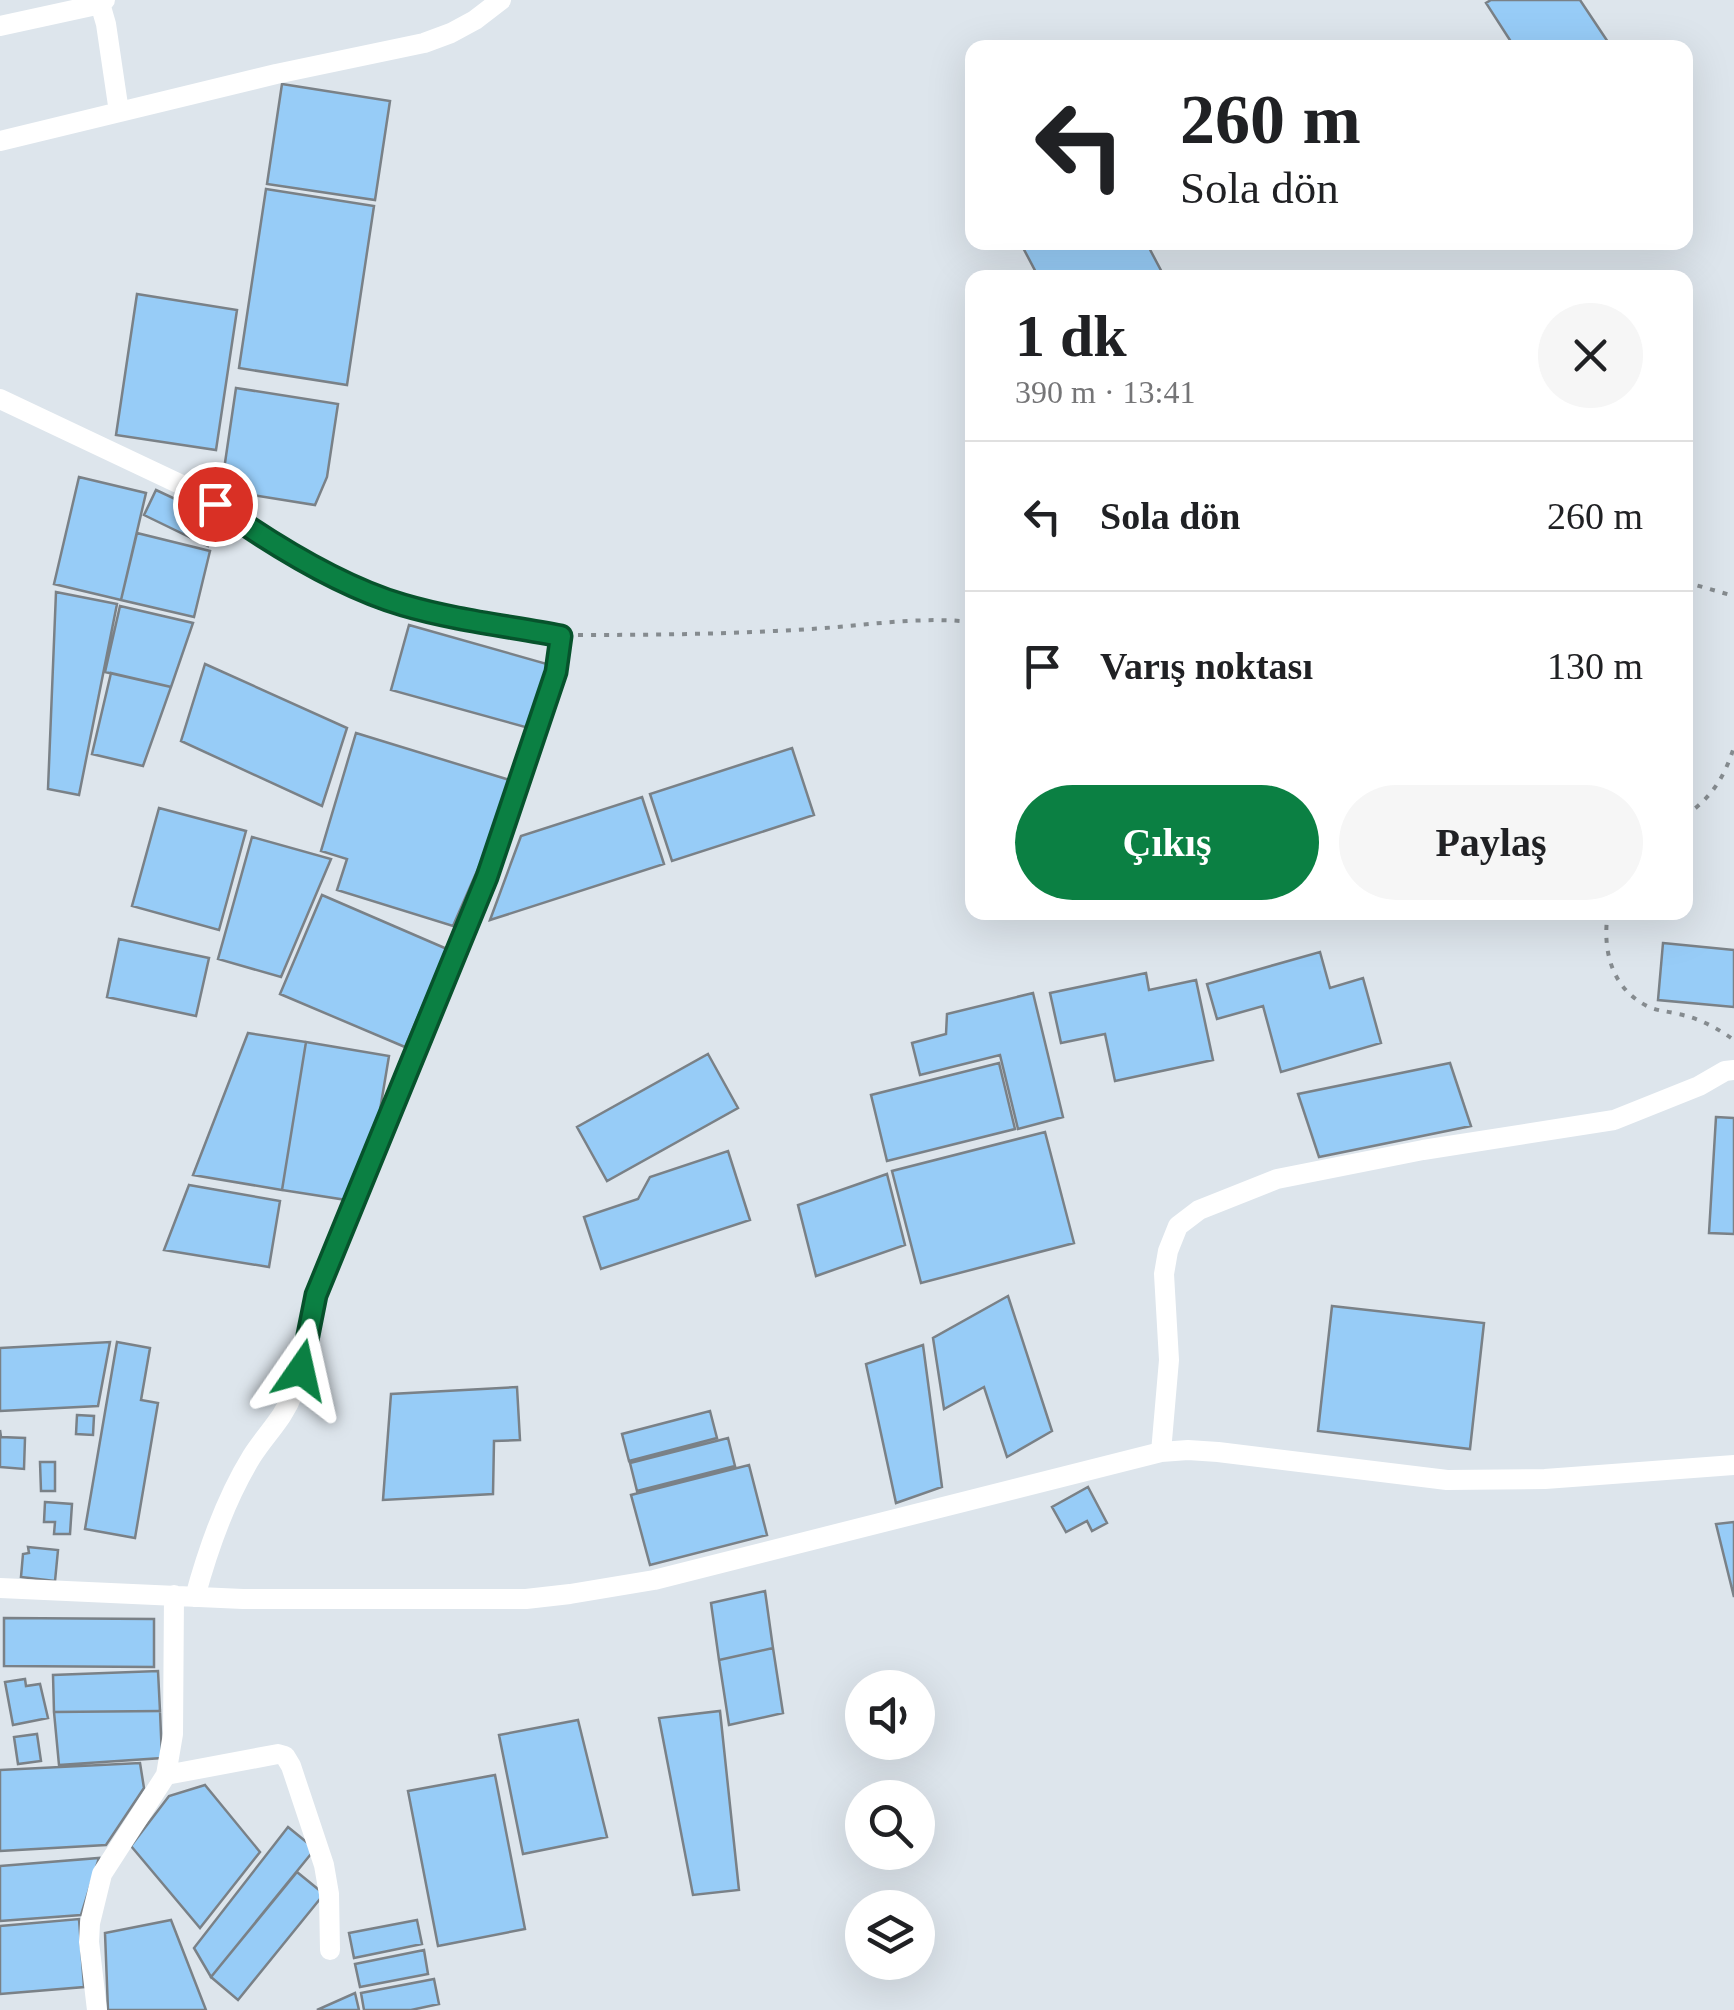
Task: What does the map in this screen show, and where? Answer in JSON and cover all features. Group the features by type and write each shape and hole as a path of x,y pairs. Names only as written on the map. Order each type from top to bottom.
{"street":[{"path":"0,140 424,43 476,20 500,0"},
{"path":"0,26 102,1 119,112"},
{"path":"0,399 184,486 282,549 363,591 435,613 561,636 556,672 487,877 316,1295 294,1391 284,1414 242,1474 204,1566 184,1596 174,1734 166,1775 102,1874 90,1923 97,2010"},
{"path":"1162,1452 1169,1360 1164,1274 1178,1226 1199,1210 1277,1179 1423,1150 1614,1120 1734,1070"},
{"path":"0,1588 184,1596 526,1599 570,1594 654,1580 1162,1452 1188,1450 1447,1480 1545,1480 1734,1464"},
{"path":"166,1775 285,1756 324,1865 330,1950"}],"path":[{"path":"1693,584 1734,596"},
{"path":"561,636 716,634 922,619 965,622"},
{"path":"1693,810 1720,782 1734,747"},
{"path":"1607,920 1610,963 1637,1000 1650,1008 1706,1023 1734,1040"}],"building":[{"path":"1580,0 1607,40 1510,40 1486,3"},
{"path":"282,84 390,101 375,200 267,184"},
{"path":"266,189 374,206 347,385 239,368"},
{"path":"1024,250 1150,250 1161,270 1035,270"},
{"path":"137,294 237,310 216,450 116,435"},
{"path":"236,388 338,404 327,477 315,505 221,490"},
{"path":"79,477 146,493 121,600 54,584"},
{"path":"156,490 220,520 208,546 144,515"},
{"path":"137,533 210,551 194,617 121,600"},
{"path":"56,592 117,604 79,795 48,789"},
{"path":"120,606 193,623 171,687 105,672"},
{"path":"409,625 554,666 536,730 391,690"},
{"path":"205,664 347,728 322,806 181,741"},
{"path":"111,673 171,687 143,766 92,754"},
{"path":"356,733 516,782 453,926 337,890 347,859 321,851"},
{"path":"792,748 814,815 672,861 650,794"},
{"path":"642,797 664,864 490,920 521,836"},
{"path":"159,808 246,831 219,930 132,906"},
{"path":"252,837 331,859 281,977 218,959"},
{"path":"322,895 447,949 405,1047 280,994"},
{"path":"119,939 209,958 196,1016 107,997"},
{"path":"1663,943 1734,950 1734,1007 1658,1000"},
{"path":"1320,952 1330,988 1363,978 1381,1043 1281,1072 1263,1006 1217,1019 1207,984"},
{"path":"1146,973 1149,990 1196,980 1213,1060 1115,1081 1105,1034 1061,1043 1050,993"},
{"path":"1033,993 1063,1117 1018,1129 1000,1055 920,1075 912,1043 946,1034 947,1014"},
{"path":"248,1033 306,1042 282,1190 193,1175"},
{"path":"306,1042 389,1056 372,1158 353,1201 282,1190"},
{"path":"708,1054 738,1108 607,1181 577,1127"},
{"path":"999,1063 1015,1129 887,1161 871,1095"},
{"path":"1450,1063 1471,1126 1319,1157 1298,1094"},
{"path":"1716,1117 1734,1118 1734,1234 1709,1233"},
{"path":"1045,1132 1074,1243 921,1283 892,1171"},
{"path":"728,1151 750,1220 601,1269 584,1217 638,1199 650,1177"},
{"path":"887,1174 905,1245 816,1276 798,1205"},
{"path":"189,1185 280,1201 269,1267 164,1250"},
{"path":"1008,1296 1052,1431 1007,1457 984,1387 944,1409 933,1338"},
{"path":"1332,1306 1484,1323 1470,1449 1318,1431"},
{"path":"110,1342 98,1406 0,1411 0,1348"},
{"path":"117,1342 150,1348 141,1400 158,1403 135,1538 85,1529"},
{"path":"923,1345 942,1487 896,1503 866,1364"},
{"path":"517,1387 520,1440 494,1441 493,1494 383,1500 391,1394"},
{"path":"710,1411 717,1438 629,1461 622,1434"},
{"path":"77,1415 94,1416 93,1435 76,1434"},
{"path":"0,1430 1,1437 25,1438 24,1469 0,1467"},
{"path":"728,1438 735,1466 637,1491 630,1463"},
{"path":"40,1462 55,1462 55,1491 41,1491"},
{"path":"749,1465 767,1535 650,1565 631,1495"},
{"path":"1088,1487 1107,1523 1092,1531 1087,1521 1066,1532 1052,1507"},
{"path":"45,1502 72,1504 70,1534 54,1534 55,1522 44,1522"},
{"path":"1734,1522 1734,1597 1716,1524"},
{"path":"28,1547 58,1550 55,1581 21,1577 23,1554 29,1553"},
{"path":"765,1591 773,1648 719,1660 711,1603"},
{"path":"4,1618 154,1619 154,1667 4,1666"},
{"path":"773,1648 783,1713 729,1725 719,1660"},
{"path":"158,1671 160,1711 54,1712 53,1675"},
{"path":"25,1679 26,1686 40,1684 48,1718 13,1725 5,1682"},
{"path":"160,1711 162,1758 59,1765 54,1712"},
{"path":"720,1711 739,1890 693,1895 659,1718"},
{"path":"578,1720 607,1837 523,1854 499,1735"},
{"path":"37,1734 41,1761 18,1764 14,1737"},
{"path":"140,1763 144,1788 106,1845 0,1851 0,1770"},
{"path":"495,1775 525,1929 438,1946 408,1791"},
{"path":"205,1785 260,1852 200,1928 131,1846 169,1796"},
{"path":"288,1827 315,1849 211,1977 194,1948"},
{"path":"99,1858 81,1915 0,1921 0,1866"},
{"path":"297,1872 324,1894 238,2000 211,1977"},
{"path":"79,1919 84,1987 0,1994 0,1926"},
{"path":"171,1920 206,2010 108,2010 105,1933"},
{"path":"417,1920 422,1944 354,1958 349,1933"},
{"path":"424,1950 428,1974 360,1987 355,1964"},
{"path":"434,1979 439,2004 411,2010 364,2010 361,1993"},
{"path":"355,1993 359,2010 317,2010"}],"route":[{"path":"215,504 282,549 363,591 435,613 561,636 556,672 487,877 316,1295 301,1370"}]}
